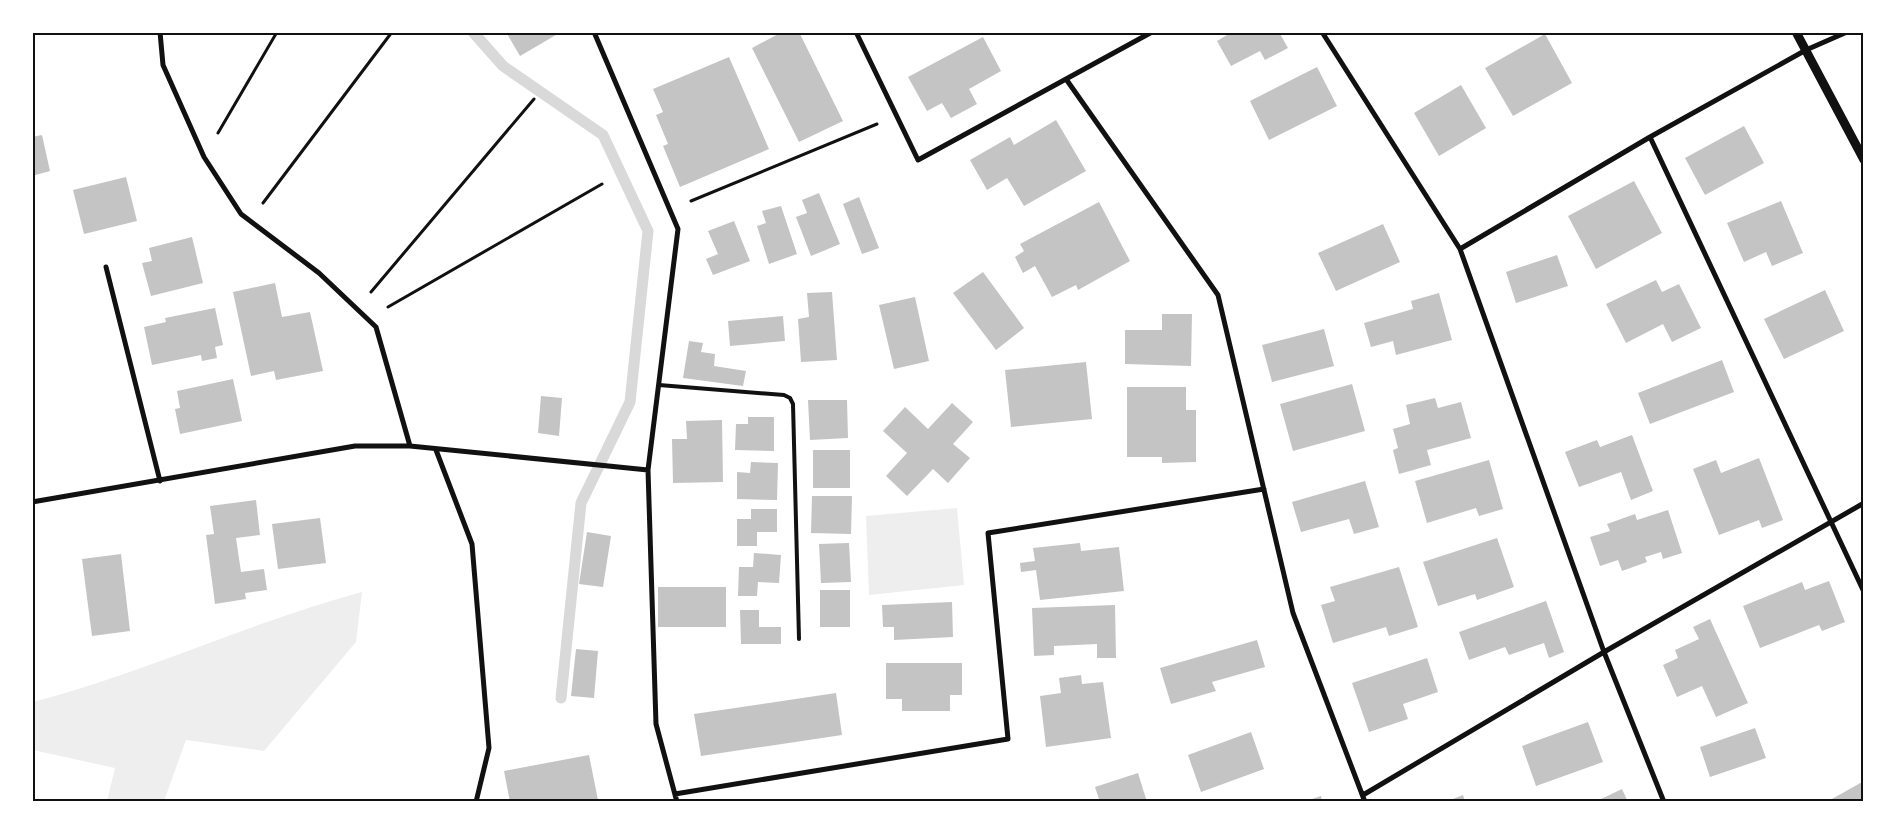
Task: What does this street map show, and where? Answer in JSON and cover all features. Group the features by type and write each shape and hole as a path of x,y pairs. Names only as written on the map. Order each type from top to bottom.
{"street":[{"path":"160,32 163,65 204,157 240,214 319,273 376,327 410,446"},
{"path":"594,32 678,229 648,470 656,724 677,802"},
{"path":"856,32 918,160 1151,33"},
{"path":"1322,32 1460,249 1604,652 1664,802"},
{"path":"1796,32 1864,160"},
{"path":"1460,249 1650,137 1806,50 1847,32"},
{"path":"1066,79 1218,295 1293,613 1365,802"},
{"path":"1650,137 1864,592"},
{"path":"106,267 160,481"},
{"path":"32,502 355,446 410,446 648,470"},
{"path":"436,450 472,544 489,748 476,802"},
{"path":"675,794 1008,739 988,533 1264,489"},
{"path":"1363,796 1604,652 1864,503"}],"lane":[{"path":"659,384 784,395 790,398 793,404 799,639"}],"path":[{"path":"204,157 277,32"},
{"path":"249,221 392,32"},
{"path":"357,309 534,99"},
{"path":"670,210 896,116"},
{"path":"368,319 602,184"}],"shaded area":[{"path":"957,508 964,585 869,595 866,516"},
{"path":"362,592 356,642 264,751 186,740 164,801 107,801 115,768 33,750 33,702 116,677 279,618"}],"building":[{"path":"506,32 561,32 520,56"},
{"path":"782,32 799,32 843,121 799,142 752,48"},
{"path":"1232,32 1279,32 1288,48 1265,60 1260,51 1231,66 1217,41"},
{"path":"1545,34 1572,83 1513,116 1485,68"},
{"path":"983,37 1001,71 969,89 977,104 951,118 942,103 927,111 908,77"},
{"path":"729,57 769,149 680,187 663,146 668,144 656,115 663,112 653,89"},
{"path":"1317,67 1337,106 1269,140 1250,101"},
{"path":"1461,85 1486,128 1439,156 1414,113"},
{"path":"1056,120 1086,171 1024,206 1007,178 987,190 970,160 1010,137 1014,145"},
{"path":"1744,126 1764,163 1705,195 1685,158"},
{"path":"42,135 50,171 32,176 32,137"},
{"path":"126,177 137,221 84,234 73,190"},
{"path":"1634,181 1662,233 1596,269 1568,216"},
{"path":"819,193 840,244 811,256 796,217 807,213 802,200"},
{"path":"859,197 879,248 862,254 843,204"},
{"path":"1781,201 1803,253 1772,266 1766,252 1744,262 1727,223"},
{"path":"1099,202 1130,261 1078,290 1076,285 1052,297 1035,266 1023,273 1015,257 1024,251 1020,244"},
{"path":"781,206 797,254 769,264 757,226 766,223 762,211"},
{"path":"734,221 750,261 713,275 706,259 718,254 708,231"},
{"path":"1383,224 1400,262 1336,291 1318,253"},
{"path":"192,237 203,283 151,296 142,263 152,261 149,248"},
{"path":"1557,255 1568,286 1516,303 1506,272"},
{"path":"983,272 1024,328 996,350 953,293"},
{"path":"1656,280 1662,292 1679,284 1701,328 1672,342 1663,324 1626,343 1606,304"},
{"path":"275,283 282,317 310,312 323,371 276,380 274,371 251,376 233,292"},
{"path":"1825,290 1844,331 1784,359 1764,319"},
{"path":"832,292 837,360 801,362 798,319 809,317 807,293"},
{"path":"1439,293 1452,340 1396,355 1393,341 1371,347 1364,323 1413,309 1411,301"},
{"path":"915,297 929,361 894,369 879,305"},
{"path":"215,308 223,345 215,347 217,358 202,361 201,355 152,365 144,327 166,322 165,318"},
{"path":"1162,314 1192,314 1191,366 1125,364 1125,330 1162,330"},
{"path":"783,316 785,341 730,346 728,321"},
{"path":"1324,329 1334,366 1272,382 1262,345"},
{"path":"689,341 703,343 701,352 715,354 714,366 746,371 743,386 683,378"},
{"path":"1722,360 1734,392 1650,424 1638,393"},
{"path":"1086,362 1092,419 1011,427 1005,370"},
{"path":"233,379 242,421 180,434 175,409 180,408 177,391"},
{"path":"1352,384 1365,431 1293,451 1280,404"},
{"path":"1127,387 1186,387 1186,410 1196,410 1196,462 1162,463 1162,457 1127,457"},
{"path":"541,396 562,398 559,436 538,433"},
{"path":"1435,398 1438,408 1461,402 1471,438 1427,450 1431,465 1399,474 1393,450 1398,448 1393,429 1410,424 1406,405"},
{"path":"808,400 847,400 848,438 810,440"},
{"path":"952,403 973,422 953,444 970,458 948,483 933,469 907,496 886,476 907,453 883,431 905,407 928,429"},
{"path":"748,417 774,417 774,451 735,450 736,424 748,424"},
{"path":"722,420 723,482 673,483 672,439 687,439 686,421"},
{"path":"1632,435 1653,491 1631,500 1621,472 1579,487 1565,452 1597,440 1600,447"},
{"path":"813,450 850,450 850,488 813,488"},
{"path":"1759,458 1783,520 1762,528 1759,520 1719,535 1693,469 1716,460 1721,473"},
{"path":"1489,460 1503,509 1479,516 1476,508 1427,523 1415,481"},
{"path":"751,462 778,463 777,500 737,499 737,472 750,473"},
{"path":"1365,481 1379,527 1354,534 1349,519 1301,532 1292,502"},
{"path":"812,496 852,496 851,534 811,533"},
{"path":"256,500 260,535 236,538 241,572 264,569 267,590 245,593 246,599 215,604 206,535 214,534 210,506"},
{"path":"751,509 777,509 777,532 757,532 757,546 737,546 737,519 751,519"},
{"path":"1668,510 1682,553 1663,559 1661,552 1645,557 1647,562 1622,571 1618,560 1600,566 1590,537 1610,531 1607,524 1635,514 1637,520"},
{"path":"320,518 326,563 278,569 272,524"},
{"path":"587,532 611,536 603,587 579,584"},
{"path":"1497,538 1514,587 1477,600 1475,594 1438,606 1423,562"},
{"path":"849,543 851,582 821,583 819,544"},
{"path":"1080,543 1081,551 1119,547 1124,591 1040,600 1036,570 1021,572 1020,563 1035,561 1033,548"},
{"path":"754,553 781,555 779,583 758,582 757,596 738,596 739,567 753,567"},
{"path":"121,554 130,631 92,636 82,559"},
{"path":"1399,567 1418,627 1389,636 1386,627 1333,643 1321,605 1335,601 1330,587"},
{"path":"1829,581 1845,622 1822,631 1819,625 1760,648 1743,606 1802,582 1805,590"},
{"path":"658,587 726,587 726,627 658,627"},
{"path":"820,590 850,590 850,627 820,627"},
{"path":"1546,601 1564,652 1549,658 1544,643 1509,655 1505,647 1469,660 1459,632"},
{"path":"952,602 953,637 894,640 894,627 883,627 882,605"},
{"path":"1115,605 1116,658 1097,658 1097,644 1054,646 1054,655 1034,656 1032,608"},
{"path":"740,610 759,610 759,627 781,627 781,644 741,644"},
{"path":"1710,619 1748,703 1716,717 1702,686 1677,697 1663,665 1678,658 1675,650 1699,639 1693,627"},
{"path":"1257,640 1265,667 1212,682 1216,691 1171,704 1160,668"},
{"path":"576,649 598,651 594,698 571,696"},
{"path":"1427,658 1438,692 1403,704 1408,719 1369,732 1352,683"},
{"path":"886,663 962,663 962,695 950,695 950,711 902,711 902,699 886,699"},
{"path":"1081,675 1082,684 1103,682 1111,738 1046,747 1040,696 1061,693 1059,678"},
{"path":"836,693 842,735 701,756 694,714"},
{"path":"1588,722 1603,762 1536,786 1522,746"},
{"path":"1755,728 1766,758 1710,777 1700,747"},
{"path":"1251,732 1264,769 1201,792 1188,755"},
{"path":"589,755 598,800 590,802 510,802 504,771"},
{"path":"1138,773 1147,802 1100,802 1095,787"},
{"path":"1864,781 1864,802 1831,802 1830,800"},
{"path":"1622,789 1628,802 1595,802"},
{"path":"1463,795 1465,802 1448,802 1448,801"},
{"path":"1321,796 1322,802 1306,802 1306,801"}],"waterway":[{"path":"473,32 503,66 603,135 648,231 630,402 581,503 561,698"}]}
